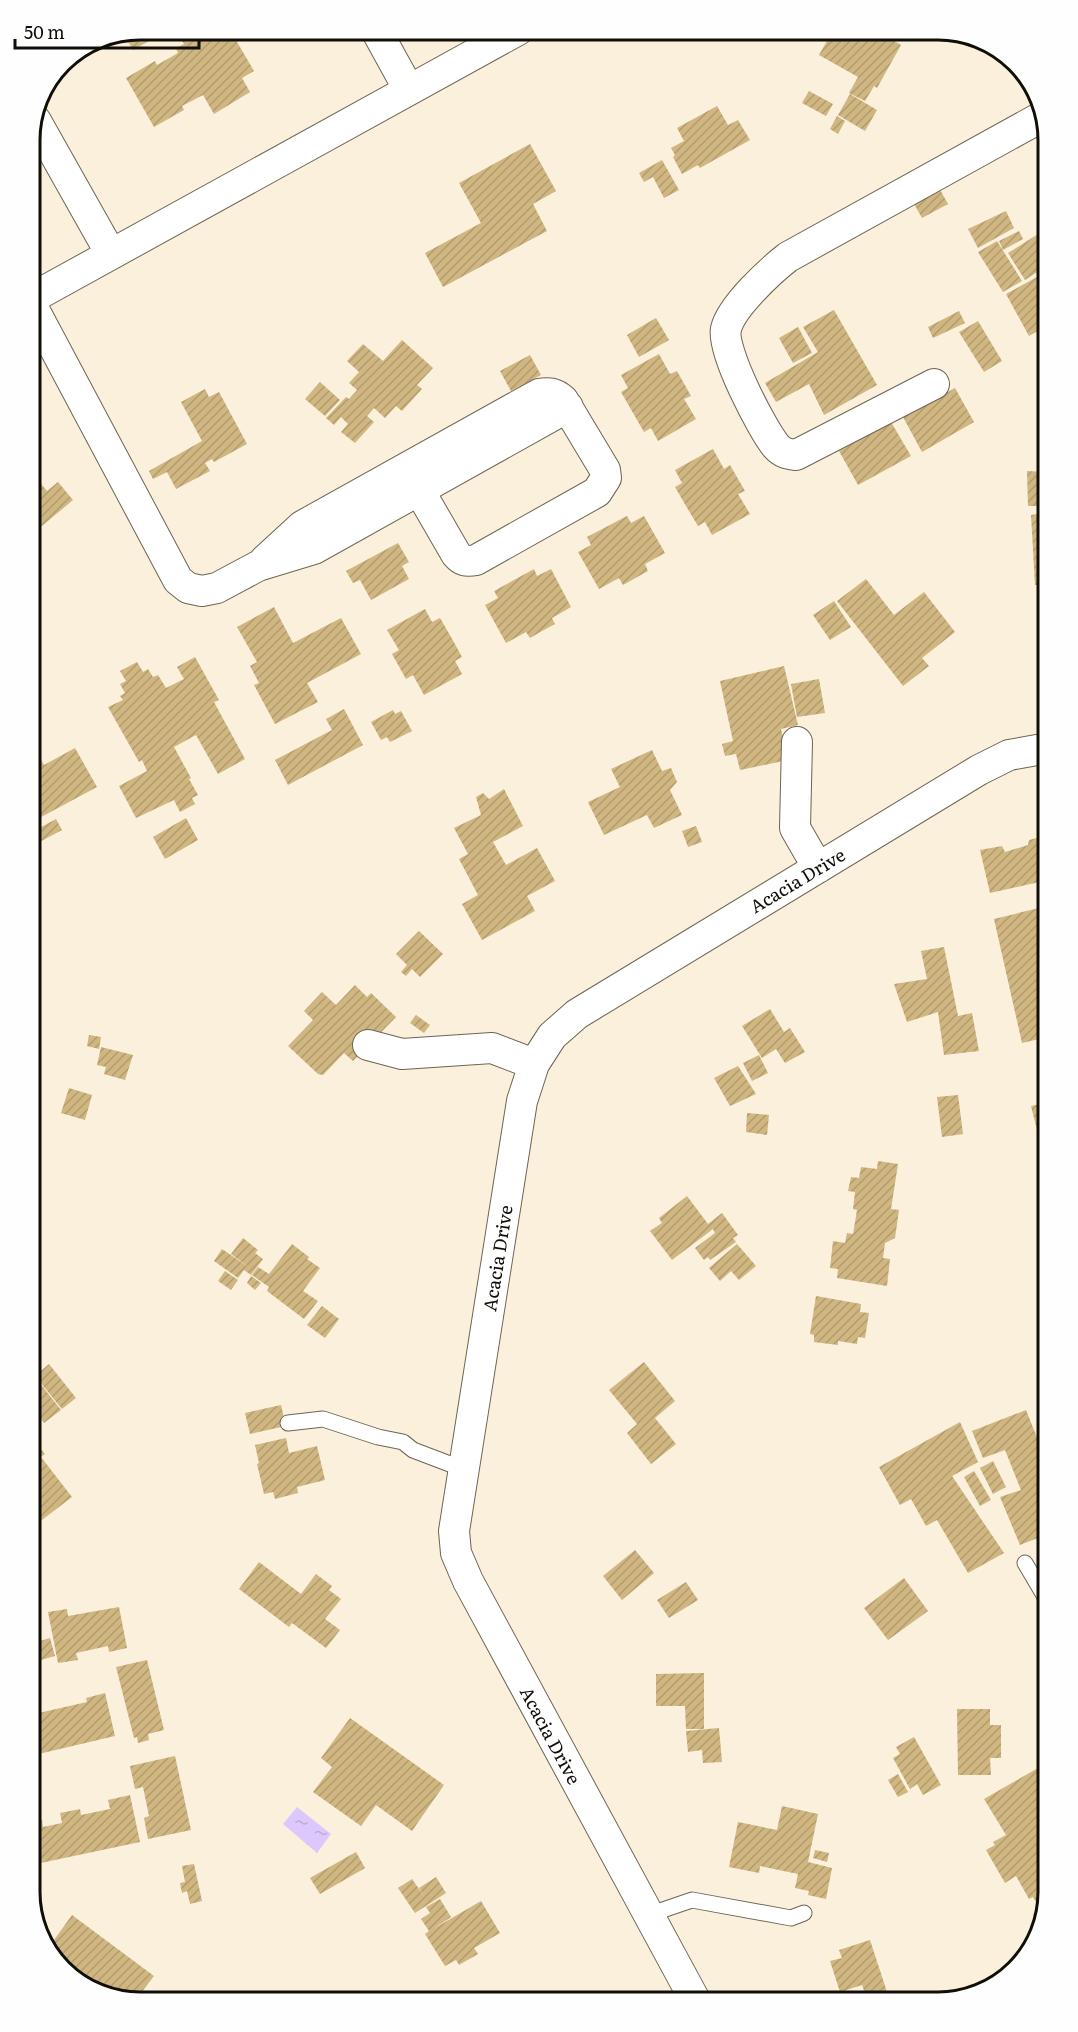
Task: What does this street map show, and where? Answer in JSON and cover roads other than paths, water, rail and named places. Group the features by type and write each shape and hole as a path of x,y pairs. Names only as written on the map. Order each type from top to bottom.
{"street":[{"path":"382,40 409,90"},
{"path":"41,294 499,40"},
{"path":"934,384 796,455 786,454 777,447 760,420 730,357 724,337 726,326 737,308 771,270 788,257 1036,120"},
{"path":"41,131 111,254"},
{"path":"41,321 178,580 188,588 202,591 217,588 258,566 315,549 568,407"},
{"path":"258,566 302,526 539,394 548,392 563,399 605,470 606,478 603,486 597,492 469,562 461,560 456,554 419,490"},
{"path":"797,742 795,828 818,868"},
{"name":"Acacia Drive","path":"690,1992 468,1581 456,1553 454,1531 522,1101 534,1064 552,1036 577,1014 979,770 1009,755 1038,750"},
{"path":"368,1045 402,1054 492,1048 534,1064"}],"lane":[{"path":"288,1423 323,1419 378,1437 403,1442 413,1450 464,1469"},
{"path":"1025,1563 1038,1585"},
{"path":"648,1915 692,1900 791,1918 804,1913"}],"water":[{"path":"297,1807 331,1834 317,1853 283,1824"}]}
